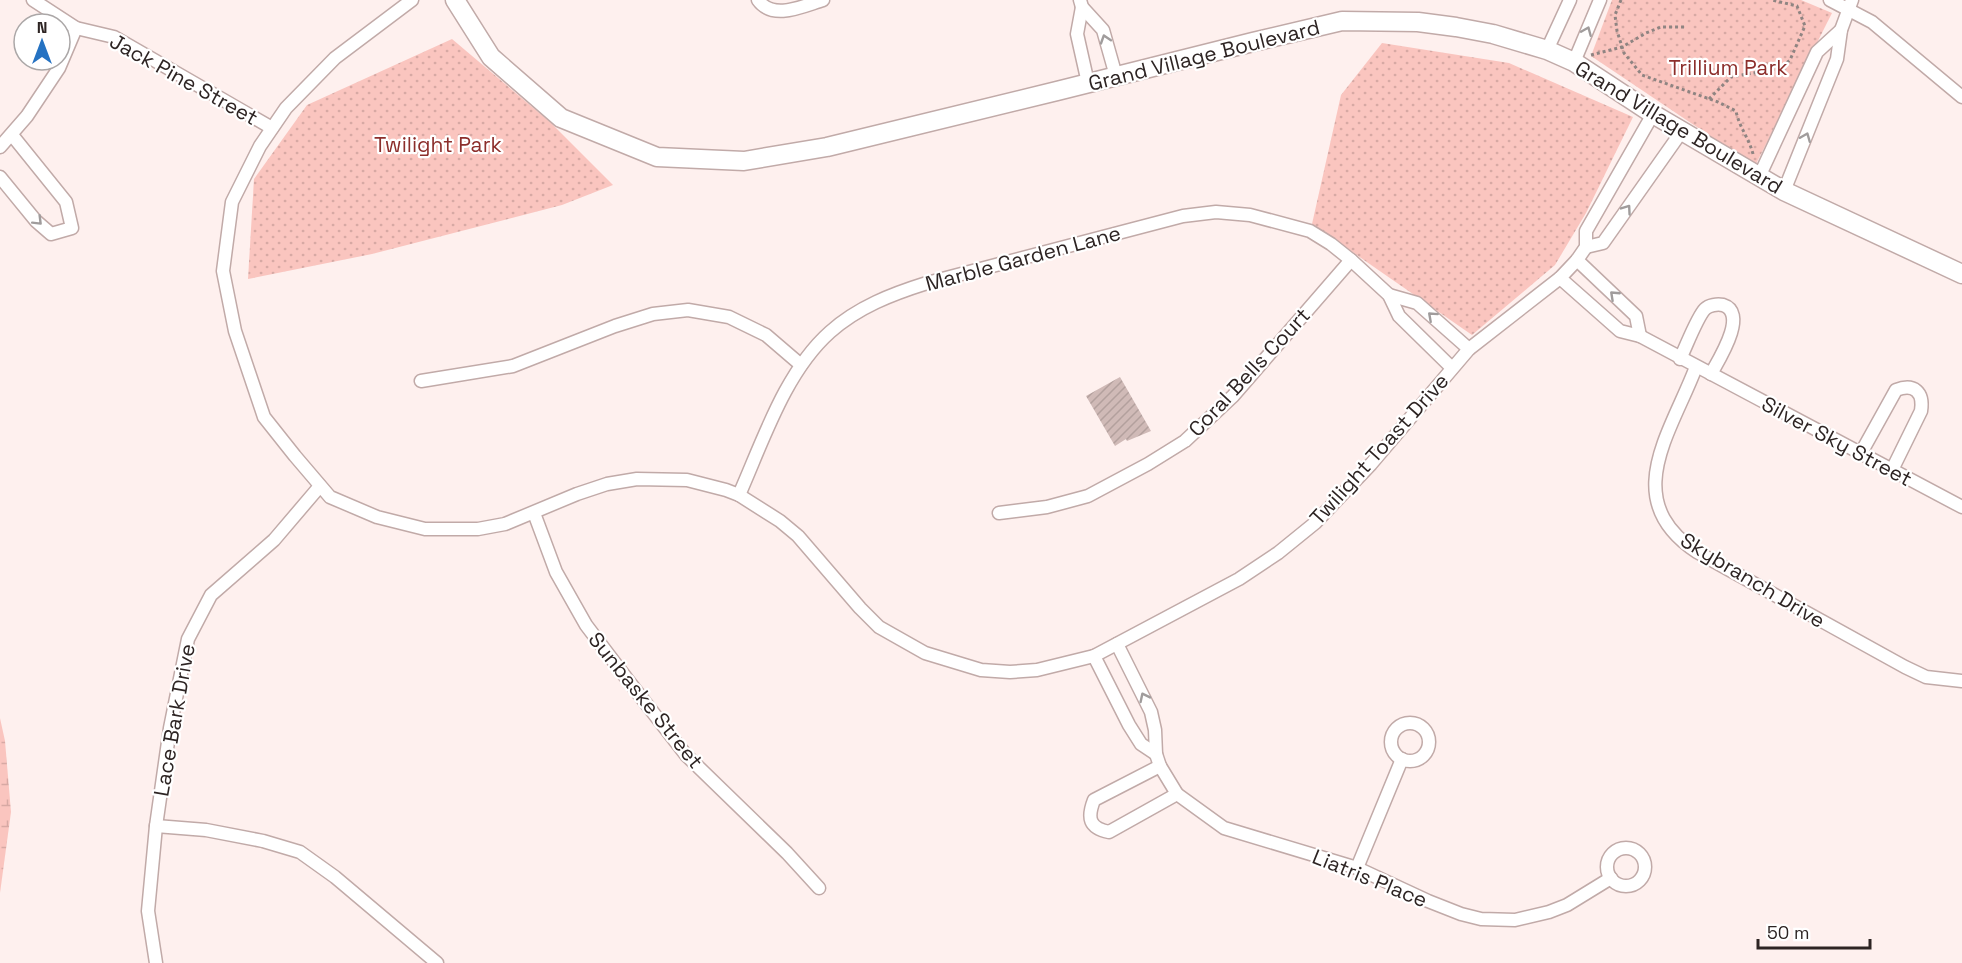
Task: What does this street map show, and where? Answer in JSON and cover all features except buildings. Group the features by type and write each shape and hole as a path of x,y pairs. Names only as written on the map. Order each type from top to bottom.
{"street":[{"name":"Jack Pine Street","path":"33,0 76,28 114,37 272,128"},
{"name":"Twilight Toast Drive","path":"412,0 335,58 286,108 260,146 232,202 223,271 235,331 264,417 320,486 330,497 378,517 425,529 478,529 505,524 577,494 608,484 637,479 687,480 739,495 780,521 798,536 879,627 924,653 981,670 1010,672 1037,670 1094,656 1239,579 1278,553 1315,523 1371,464 1469,349 1560,278 1577,260 1586,247 1586,231 1653,114"},
{"name":"Grand Village Boulevard","path":"455,0 491,57 561,118 657,157 744,161 827,147 1342,21 1400,21 1437,24 1492,34 1580,59 1653,114 1759,177 1784,191 1962,274"},
{"path":"758,0 762,6 775,11 792,10 823,0"},
{"path":"1547,50 1570,0"},
{"path":"1580,59 1600,0"},
{"path":"1830,0 1850,4 1962,98"},
{"path":"1081,4 1077,34 1088,83"},
{"path":"1081,4 1103,30 1116,76"},
{"path":"1784,191 1837,59 1841,30 1850,4"},
{"path":"0,147 27,116 59,69 76,28"},
{"path":"1759,177 1817,52 1841,30"},
{"name":"Twilight Toast Drive","path":"1586,247 1603,243 1682,131"},
{"path":"0,177 36,221 51,234 72,228 66,202 12,135"},
{"name":"Marble Garden Lane","path":"739,495 780,403 801,365 830,333 857,312 888,296 927,283 1183,216 1216,212 1250,215 1310,231 1351,260 1389,295 1399,316 1452,368"},
{"name":"Coral Bells Court","path":"999,513 1047,507 1088,496 1185,441 1233,396 1351,260"},
{"path":"1577,260 1636,316 1640,336"},
{"name":"Silver Sky Street","path":"1560,278 1620,331 1640,336 1962,507"},
{"name":"Marble Garden Lane","path":"1389,295 1417,303 1469,349"},
{"path":"1680,359 1706,309 1714,305 1729,308 1733,315 1734,326 1711,374"},
{"path":"421,381 513,366 615,326 653,314 688,310 729,317 748,326 766,335 801,365"},
{"name":"Skybranch Drive","path":"1696,367 1664,442 1654,483 1661,515 1670,530 1681,542 1707,558 1905,667 1926,677 1962,681"},
{"path":"1861,453 1896,390 1909,387 1921,394 1921,411 1892,470"},
{"name":"Lace Bark Drive","path":"156,963 148,911 156,826 170,728 188,639 211,594 274,540 320,486"},
{"name":"Sunbaske Street","path":"534,513 556,572 586,625 620,670 686,755 787,853 819,888"},
{"name":"Liatris Place","path":"1117,644 1151,712 1158,760"},
{"name":"Liatris Place","path":"1094,656 1129,725 1141,744 1158,760 1177,794 1224,828 1357,868 1461,914 1496,921 1515,920 1549,912 1567,905 1611,878"},
{"path":"1357,868 1402,759"},
{"path":"1158,760 1094,800 1090,811 1094,826 1099,830 1109,832 1177,794"},
{"path":"156,826 206,830 263,841 300,852 335,877 437,963"}],"path":[{"path":"1620,0 1615,15 1617,31 1624,53 1642,75 1736,111 1738,122 1749,140 1754,156"},
{"path":"1709,99 1731,77 1781,69 1790,60 1805,26 1797,6 1772,0"},
{"path":"1580,59 1622,47 1661,27 1684,27"}],"green space":[{"name":"Trillium Park","path":"1612,0 1801,0 1832,13 1755,166 1591,56"},
{"name":"Twilight Park","path":"452,39 550,122 613,185 562,205 372,254 248,279 254,179 307,105"},
{"path":"1382,43 1509,63 1633,117 1586,213 1555,265 1472,335 1312,224 1341,95"},
{"path":"0,718 5,741 11,812 0,893"}]}
